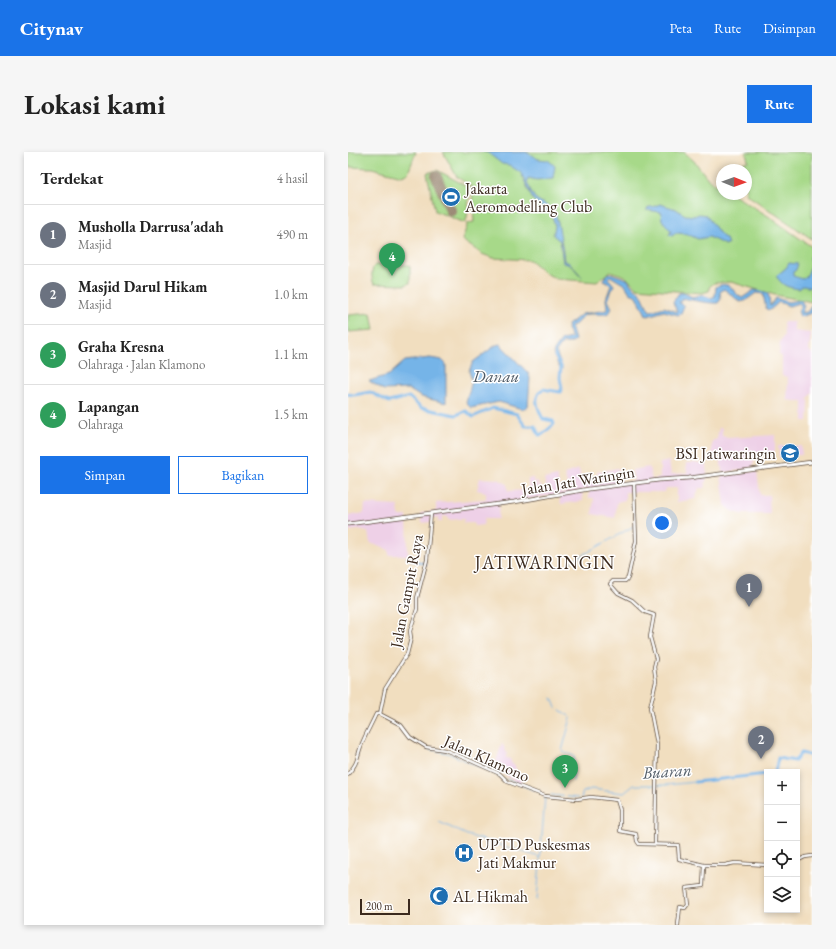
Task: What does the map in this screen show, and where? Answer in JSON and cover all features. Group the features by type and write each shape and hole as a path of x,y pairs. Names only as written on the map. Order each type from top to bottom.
{"main road":[{"name":"Jalan Jati Waringin","path":"348,524 634,483 689,478 812,462"}],"street":[{"path":"634,483 636,541 628,578 626,581 613,581 610,584 618,593 634,601 645,612 654,615 650,637 656,659 654,667 656,681 650,708 657,744 655,843 678,845 679,860 704,865 725,865 734,863 764,865"},
{"name":"Jalan Gampit Raya","path":"380,714 383,695 393,675 407,654 411,638 410,631 417,609 417,598 429,553 431,513"},
{"path":"348,774 358,762 361,747 376,714 380,714"},
{"name":"Jalan Klamono","path":"380,714 401,725 410,737 426,746 445,750 502,776 508,782 545,796 617,800 620,810 620,831 636,834 639,844 655,843"},
{"path":"800,859 806,856 812,856"},
{"path":"678,925 680,907 685,908 688,904 686,888 703,886 704,865"}],"shaded area":[{"path":"783,322 794,322 794,331 811,333 809,350 812,354 812,393 808,399 808,421 803,421 803,402 787,400 788,377 782,376 782,356 779,355 780,343 784,335"},
{"path":"719,428 722,428 722,436 728,438 775,435 775,452 759,453 754,460 753,468 722,473 720,454 712,453 712,441 717,439"},
{"name":"BSI Jatiwaringin","path":"778,446 801,446 802,455 789,455 789,463 786,463 786,456 779,457"},
{"path":"669,461 671,474 687,473 686,463 706,463 707,477 704,488 699,488 695,499 677,502 677,488 665,488 664,492 625,492 625,500 617,502 615,518 592,514 594,498 589,498 589,489 582,490 583,501 561,504 559,494 499,504 498,519 484,519 483,525 474,526 474,523 463,523 464,519 448,520 448,517 442,516 442,522 438,522 438,518 431,518 431,522 422,523 421,513 436,511 436,503 486,499 486,492 477,490 480,478 498,479 507,484 508,491 528,490 528,479 533,478 534,482 538,481 538,486 541,485 542,492 547,490 544,479 557,476 561,493 569,491 564,474 579,469 581,479 598,480 597,472 618,468 622,483 634,481 632,470 649,467 652,480 660,478 660,463"},
{"path":"757,471 760,495 769,495 770,514 741,514 732,511 725,505 721,476"},
{"path":"365,504 398,506 399,516 407,516 408,555 389,555 389,550 370,543 368,532 358,530 348,531 348,516 364,513"},
{"path":"502,743 507,754 505,757 510,759 512,764 515,765 517,775 522,780 520,784 494,768"}],"green space":[{"path":"348,152 416,152 408,173 402,176 372,168 348,167"},
{"path":"443,152 684,152 695,162 708,179 716,184 716,200 742,200 768,216 812,247 812,302 775,295 731,282 714,283 709,287 709,291 702,293 637,288 625,276 610,271 597,282 557,279 545,273 530,260 493,258 482,254 462,240 468,223 474,222 472,187 457,177"},
{"path":"746,152 812,152 812,239 752,198 752,164 738,164 748,161"},
{"name":"Jakarta Aeromodelling Club","path":"437,170 470,188 467,218 465,223 435,211 427,173"},
{"path":"375,265 408,265 410,267 410,283 405,285 374,284 372,274"},
{"path":"371,313 374,330 348,332 348,315"}],"water":[{"path":"483,152 526,152 538,159 548,160 555,166 553,178 537,180 528,178 527,182 535,198 549,207 555,214 564,261 570,263 582,277 571,265 563,263 560,241 553,235 555,226 552,215 533,200 521,173 509,165 502,164 488,153"},
{"path":"660,204 676,209 685,215 706,215 721,235 726,239 728,244 725,245 709,237 698,239 687,234 676,233 672,236 669,235 671,231 662,220 661,212 646,210 649,207"},
{"path":"812,255 812,288 803,286 799,289 788,287 776,276 786,268 789,263 798,264 796,270 793,272 793,276 803,279 810,269 810,257"},
{"path":"610,273 627,279 633,287 641,293 649,310 651,311 664,307 677,312 673,302 679,293 684,293 692,297 702,295 711,298 715,296 716,287 725,285 731,288 742,298 754,290 766,292 769,296 770,306 776,298 788,302 801,300 804,306 801,313 807,312 812,305 812,313 800,317 798,311 801,305 799,303 789,306 779,302 770,310 766,309 763,294 756,293 745,301 740,302 724,289 720,292 721,299 718,303 683,298 679,303 684,306 681,313 678,315 664,311 648,316 646,315 637,296 630,293 625,285 610,276 608,278 614,285 608,300 612,308 610,312 604,314 585,315 571,326 575,340 572,343 563,343 556,352 562,368 561,372 561,366 559,367 553,353 562,340 572,338 567,329 568,325 582,314 607,310 606,299 611,285 604,281 606,275"},
{"name":"Danau","path":"500,344 528,373 530,378 528,407 522,409 499,402 471,408 466,403 472,381 469,371 473,362 496,345"},
{"name":"Danau","path":"430,358 442,360 446,364 446,403 421,397 408,389 384,390 369,381 389,375 405,361"}],"waterway":[{"path":"348,394 354,395 370,392 389,402 409,397 421,408 456,415 466,411 473,417 493,408 517,414 525,426 535,426 539,435 543,434 554,424 553,421 543,419 537,403 538,395 543,389 560,392 562,388 560,378 561,366 555,356"},
{"path":"569,563 634,526"},
{"path":"407,558 426,564"},
{"path":"552,698 556,708"},
{"path":"560,710 569,716"},
{"path":"571,718 562,751 574,756 573,781"},
{"name":"Buaran","path":"428,749 448,753 500,776"},
{"name":"Buaran","path":"776,769 778,758 795,761 801,753 812,756"},
{"name":"Buaran","path":"695,782 764,774"},
{"name":"Buaran","path":"506,779 534,790"},
{"name":"Buaran","path":"581,798 583,792 591,789 624,793 634,785 666,785 695,782"},
{"name":"Buaran","path":"551,795 578,798"},
{"path":"537,900 545,797"},
{"path":"439,822 467,835 540,857"}],"taxiway":[{"path":"445,197 454,198"}],"runway":[{"path":"436,176 451,211"}],"place":[{"name":"Jakarta Aeromodelling Club","path":"451,197"},
{"name":"Lapangan","path":"392,276"},
{"name":"BSI Jatiwaringin","path":"790,453"},
{"name":"Musholla Darrusa'adah","path":"749,607"},
{"name":"Masjid Darul Hikam","path":"761,759"},
{"name":"Graha Kresna","path":"565,788"},
{"name":"UPTD Puskesmas Jati Makmur","path":"464,853"},
{"name":"AL Hikmah","path":"439,896"}],"district":[{"name":"JATIWARINGIN","path":"545,563"}]}
